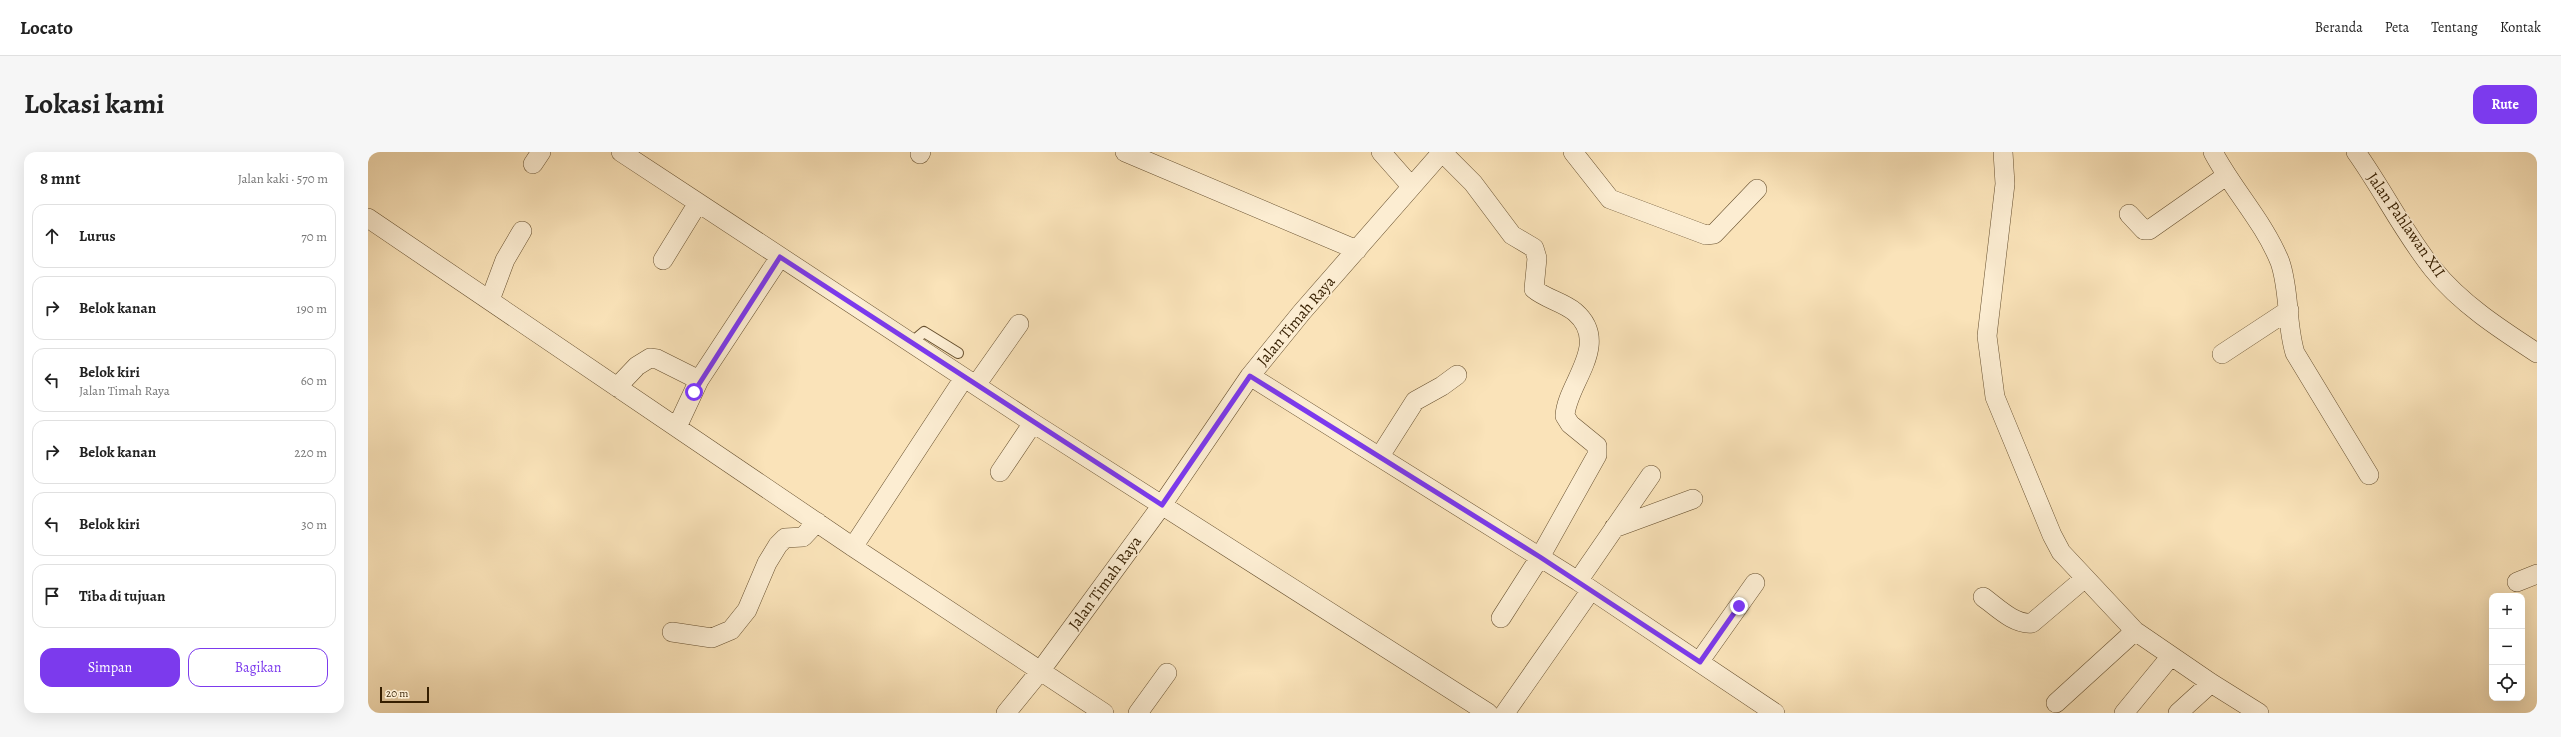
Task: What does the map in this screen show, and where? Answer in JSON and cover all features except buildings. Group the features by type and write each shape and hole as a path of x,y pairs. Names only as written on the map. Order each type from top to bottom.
{"street":[{"path":"620,152 1033,423 1488,713"},
{"path":"1125,152 1357,250"},
{"path":"1381,152 1411,186"},
{"path":"1442,152 1473,183 1512,235 1534,248 1537,258 1534,289 1574,312 1583,322 1589,338 1585,364 1565,416 1570,424 1595,444 1598,452 1540,557 1501,618"},
{"name":"Jalan Timah Raya","path":"1006,713 1040,670 1162,505 1250,376 1302,312 1442,152"},
{"path":"1573,152 1610,199 1706,235 1714,234 1757,190"},
{"path":"2003,152 2005,184 1987,336 1995,396 2052,535 2061,552 2135,631 2258,713"},
{"path":"2213,152 2226,176 2256,216 2280,263 2289,310 2289,333 2295,353 2369,475"},
{"name":"Jalan Pahlawan XII","path":"2356,152 2433,269 2456,293 2500,329 2537,353"},
{"path":"2129,214 2145,231 2149,230 2226,176"},
{"path":"663,260 698,203"},
{"path":"368,218 852,546 1104,713"},
{"path":"490,300 505,260 522,231"},
{"path":"677,427 699,380 780,257"},
{"path":"2222,354 2289,310"},
{"path":"852,546 970,382 1019,324"},
{"path":"617,387 640,363 650,358 657,359 699,380"},
{"path":"1380,456 1415,401 1442,386 1457,375"},
{"path":"1250,376 1584,585 1775,713"},
{"path":"1000,472 1033,423"},
{"path":"1505,713 1584,585 1614,528 1651,475"},
{"path":"1614,528 1693,499"},
{"path":"672,632 712,638 731,630 747,610 767,564 781,542 785,538 803,537 817,522"},
{"path":"2518,582 2537,574"},
{"path":"1983,597 2015,620 2023,624 2032,623 2085,578"},
{"path":"1700,662 1755,583"},
{"path":"2056,703 2135,631"},
{"path":"2124,713 2171,656"},
{"path":"1138,713 1167,673"},
{"path":"2178,713 2211,683"}],"lane":[{"path":"911,343 924,332 958,353"}],"route":[{"path":"694,392 699,380 780,257 1162,505 1250,376 1578,581 1700,662 1739,606"}]}
